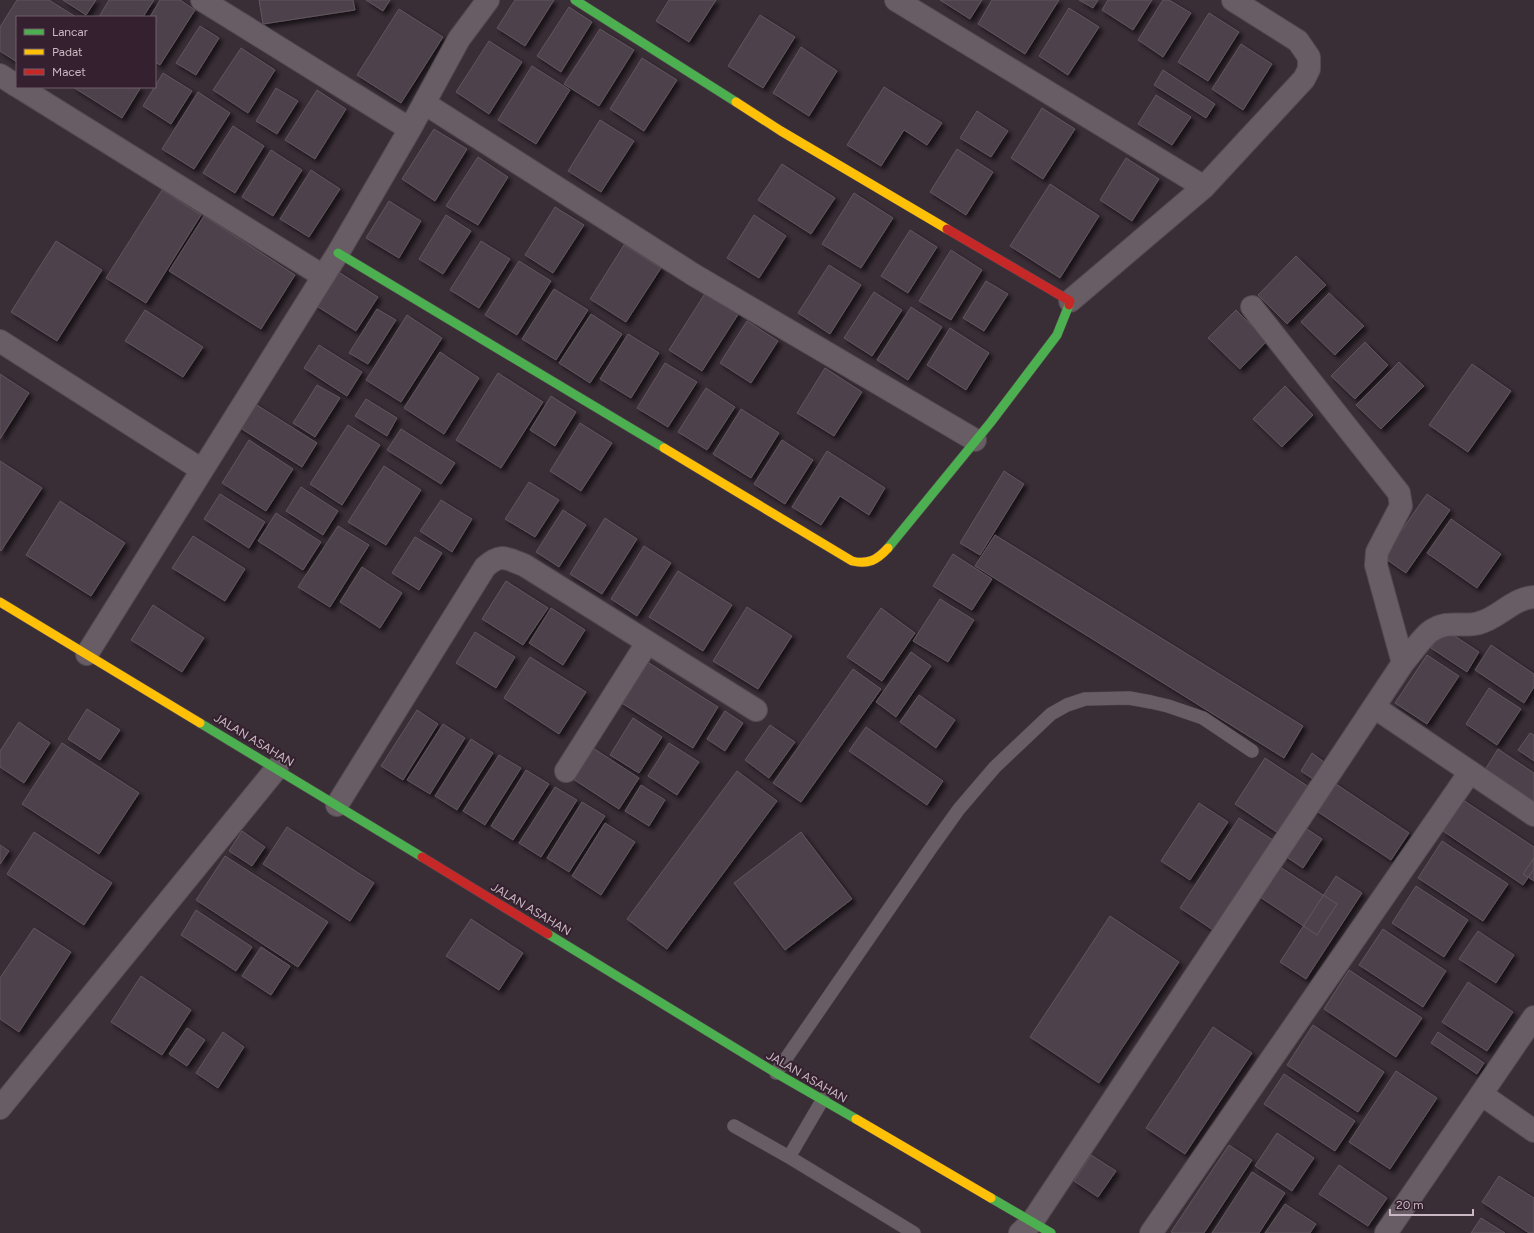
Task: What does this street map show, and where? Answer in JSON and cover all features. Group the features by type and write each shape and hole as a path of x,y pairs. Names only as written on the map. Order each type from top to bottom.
{"street":[{"path":"202,0 410,129"},
{"path":"87,654 338,253 410,129 459,40 488,0"},
{"path":"575,0 781,131 1070,301"},
{"path":"896,0 1204,186"},
{"path":"338,253 852,561 860,564 869,564 882,555 991,422 1057,335 1070,301 1204,186 1304,78 1309,69 1309,57 1298,41 1233,0"},
{"path":"0,75 16,85"},
{"path":"21,88 323,276"},
{"path":"424,103 694,275 975,440"},
{"path":"1252,307 1399,493 1401,506 1377,552 1376,565 1403,663"},
{"path":"0,342 202,470"},
{"path":"337,805 485,567 494,559 504,558 524,565 756,710"},
{"path":"1027,1229 1403,663 1430,631 1446,624 1479,623 1497,615 1525,598 1534,597"},
{"name":"JALAN ASAHAN","path":"0,602 277,768 776,1073 823,1100 1027,1229 1051,1233"},
{"path":"566,771 647,643"},
{"path":"1374,707 1534,815"},
{"path":"0,1108 277,768"},
{"path":"1151,1233 1470,772"},
{"path":"1386,1233 1534,1017"},
{"path":"1481,1094 1534,1131"}],"lane":[{"path":"776,1073 959,809 995,767 1051,714 1067,705 1084,699 1129,698 1151,702 1203,718 1252,751"},
{"path":"789,1157 823,1100"},
{"path":"734,1126 789,1157 914,1233"}],"building":[{"path":"17,0 49,0 74,16 16,16 16,61 0,51 0,27"},
{"path":"63,0 96,0 86,15"},
{"path":"109,0 154,0 144,16 100,16"},
{"path":"160,0 180,0 195,10 160,65 156,63 156,16 151,16"},
{"path":"259,0 353,0 355,10 263,24"},
{"path":"366,0 390,0 383,11"},
{"path":"515,0 554,0 525,46 497,28"},
{"path":"669,0 716,0 689,42 656,21"},
{"path":"940,0 982,0 970,19"},
{"path":"992,0 1059,0 1025,54 978,24"},
{"path":"1079,0 1098,0 1093,8"},
{"path":"1108,0 1152,0 1133,30 1102,10"},
{"path":"1163,0 1169,0 1191,13 1163,57 1138,40"},
{"path":"569,7 592,22 561,72 537,56"},
{"path":"1069,8 1099,27 1068,75 1039,56"},
{"path":"399,9 443,37 401,103 357,75"},
{"path":"1209,13 1239,32 1208,81 1178,62"},
{"path":"760,15 795,37 763,88 728,66"},
{"path":"200,26 219,38 196,75 176,63"},
{"path":"600,29 634,50 599,106 564,84"},
{"path":"489,41 522,62 489,114 456,92"},
{"path":"1241,44 1272,64 1243,110 1212,89"},
{"path":"801,47 837,71 809,116 773,93"},
{"path":"241,48 275,70 248,113 213,90"},
{"path":"642,58 677,80 644,131 610,109"},
{"path":"532,66 570,90 536,144 498,120"},
{"path":"1163,70 1215,104 1206,118 1154,85"},
{"path":"163,73 192,91 171,124 143,106 154,88 156,88 156,85"},
{"path":"884,87 942,123 927,145 904,130 881,166 847,145"},
{"path":"75,88 140,88 122,118"},
{"path":"276,88 298,101 277,134 256,121"},
{"path":"317,90 346,109 315,159 285,140"},
{"path":"198,92 230,113 194,169 162,149"},
{"path":"1156,95 1191,117 1172,145 1138,124"},
{"path":"1042,108 1075,129 1043,179 1011,158"},
{"path":"977,111 1008,131 991,157 960,138"},
{"path":"600,120 634,141 601,192 568,171"},
{"path":"233,126 264,146 235,193 203,173"},
{"path":"434,129 467,149 435,201 402,179"},
{"path":"957,149 993,172 966,215 930,192"},
{"path":"271,150 302,170 273,216 242,197"},
{"path":"478,157 508,177 478,225 446,206"},
{"path":"1126,158 1159,179 1132,221 1100,200"},
{"path":"782,164 835,198 811,234 758,200"},
{"path":"311,170 340,189 309,237 280,219"},
{"path":"1050,184 1099,216 1060,278 1010,246"},
{"path":"162,190 201,215 146,303 106,278"},
{"path":"854,193 893,218 861,268 822,244"},
{"path":"389,201 421,221 399,258 366,238"},
{"path":"555,207 584,225 553,273 525,255"},
{"path":"446,215 471,231 443,274 419,259"},
{"path":"754,215 786,236 759,278 727,258"},
{"path":"204,216 295,275 261,329 169,271"},
{"path":"910,230 937,247 908,293 881,276"},
{"path":"56,241 102,270 57,341 11,312"},
{"path":"481,241 510,259 479,308 450,290"},
{"path":"624,245 661,268 626,322 590,299"},
{"path":"951,250 982,270 951,320 919,301"},
{"path":"1296,256 1326,285 1287,324 1258,295"},
{"path":"519,261 551,281 517,335 485,315"},
{"path":"829,265 861,285 830,334 798,313"},
{"path":"337,271 378,297 356,331 315,305"},
{"path":"986,281 1008,294 984,331 963,318"},
{"path":"554,289 588,310 556,360 522,339"},
{"path":"706,292 739,313 702,371 669,350"},
{"path":"874,292 902,310 872,356 844,338"},
{"path":"1329,293 1364,326 1335,355 1301,322"},
{"path":"911,307 942,327 908,380 877,360"},
{"path":"377,309 396,320 368,364 349,353"},
{"path":"145,310 203,347 183,377 125,341"},
{"path":"1236,310 1267,341 1240,369 1208,338"},
{"path":"591,314 622,334 590,383 559,363"},
{"path":"407,315 442,338 401,402 366,380"},
{"path":"747,321 778,341 751,383 720,363"},
{"path":"950,328 989,353 966,390 927,365"},
{"path":"628,334 659,353 631,398 600,379"},
{"path":"1365,342 1388,365 1355,399 1331,376"},
{"path":"319,345 362,372 347,396 304,368"},
{"path":"440,352 479,378 444,434 404,408"},
{"path":"1399,362 1424,386 1381,429 1356,405"},
{"path":"665,363 697,382 668,427 637,408"},
{"path":"1472,364 1511,391 1468,452 1429,425"},
{"path":"825,368 862,392 834,436 797,413"},
{"path":"498,373 543,402 501,468 456,440"},
{"path":"0,374 29,393 0,439"},
{"path":"317,385 340,398 315,437 293,423"},
{"path":"1285,386 1313,415 1282,447 1253,419"},
{"path":"706,388 735,407 707,450 678,432"},
{"path":"551,396 576,412 555,446 530,430"},
{"path":"366,399 397,418 387,436 355,416"},
{"path":"252,402 317,443 302,467 237,426"},
{"path":"741,409 779,433 751,478 713,454"},
{"path":"580,423 612,443 581,491 550,471"},
{"path":"348,425 380,445 342,505 310,484"},
{"path":"401,429 455,463 441,484 387,450"},
{"path":"249,440 293,469 266,511 222,483"},
{"path":"782,440 813,460 785,504 754,484"},
{"path":"827,451 885,488 869,515 840,496 821,525 792,507"},
{"path":"0,461 42,488 1,551 0,550"},
{"path":"384,466 421,490 386,545 348,522"},
{"path":"1004,471 1024,484 980,555 960,543"},
{"path":"529,482 559,500 535,537 505,519"},
{"path":"301,487 338,511 323,535 286,511"},
{"path":"220,494 265,522 249,548 204,519"},
{"path":"1427,494 1450,510 1406,573 1383,557"},
{"path":"441,500 472,519 452,552 420,531"},
{"path":"60,501 125,543 91,596 26,555"},
{"path":"563,510 586,525 559,567 536,552"},
{"path":"276,513 321,542 303,570 258,541"},
{"path":"605,518 637,539 602,594 570,574"},
{"path":"1451,519 1501,554 1477,588 1427,553"},
{"path":"338,526 369,545 330,607 298,587"},
{"path":"995,535 1303,726 1284,758 975,566"},
{"path":"193,536 245,569 225,601 172,568"},
{"path":"415,537 442,553 419,590 392,573"},
{"path":"644,546 671,563 637,616 611,599"},
{"path":"953,554 992,579 972,610 933,586"},
{"path":"362,567 402,593 380,628 340,602"},
{"path":"678,571 732,605 703,651 649,617"},
{"path":"506,581 548,608 523,645 482,619"},
{"path":"940,599 974,620 948,662 913,641"},
{"path":"153,605 204,638 182,672 131,640"},
{"path":"747,607 792,636 758,689 713,661"},
{"path":"551,608 585,630 563,665 529,643"},
{"path":"881,608 915,633 882,681 847,657"},
{"path":"1444,629 1479,652 1467,672 1431,648"},
{"path":"475,632 515,657 496,688 456,663"},
{"path":"1491,645 1534,674 1534,687 1524,703 1475,670"},
{"path":"911,652 931,666 896,717 876,702"},
{"path":"1427,655 1459,676 1427,724 1395,703"},
{"path":"530,657 586,692 559,734 504,698"},
{"path":"646,661 718,707 693,748 620,702"},
{"path":"853,669 881,689 801,802 773,783"},
{"path":"1489,688 1521,709 1497,745 1466,724"},
{"path":"919,695 955,720 936,748 900,722"},
{"path":"87,709 120,730 100,760 68,739"},
{"path":"417,710 438,724 403,780 381,766"},
{"path":"725,711 743,723 725,751 707,739"},
{"path":"633,718 662,737 639,773 610,755"},
{"path":"19,722 50,743 24,783 0,767 0,751"},
{"path":"443,724 465,738 430,794 407,780"},
{"path":"770,725 795,742 769,778 745,760"},
{"path":"866,727 943,781 927,805 849,751"},
{"path":"1530,733 1534,735 1534,761 1518,750"},
{"path":"471,739 493,753 457,810 435,796"},
{"path":"62,743 139,793 99,854 22,804"},
{"path":"669,743 699,762 677,795 648,776"},
{"path":"593,748 639,778 619,809 573,779"},
{"path":"1498,749 1534,773 1534,806 1483,773"},
{"path":"1312,753 1324,762 1313,779 1301,771"},
{"path":"499,755 521,768 485,825 463,811"},
{"path":"1265,758 1309,787 1278,833 1235,804"},
{"path":"526,770 549,784 513,840 491,826"},
{"path":"737,771 777,801 667,949 627,919"},
{"path":"1333,782 1409,833 1391,860 1315,810"},
{"path":"641,785 665,800 649,826 625,811"},
{"path":"555,787 577,800 541,857 519,843"},
{"path":"1463,800 1534,847 1534,869 1523,885 1443,831"},
{"path":"582,802 605,816 569,872 547,858"},
{"path":"1199,803 1228,822 1190,880 1161,861"},
{"path":"1239,818 1273,840 1213,930 1180,908"},
{"path":"605,823 635,842 601,895 572,876"},
{"path":"1301,825 1322,839 1303,868 1282,854"},
{"path":"287,827 374,883 350,921 263,864"},
{"path":"242,831 265,847 252,866 229,851"},
{"path":"34,832 112,883 84,925 7,874"},
{"path":"801,832 852,899 785,950 734,883"},
{"path":"1442,841 1508,884 1483,921 1418,878"},
{"path":"0,845 9,851 0,864"},
{"path":"225,856 328,922 298,967 196,900"},
{"path":"1534,858 1534,881 1523,874"},
{"path":"1277,865 1337,904 1317,935 1257,895"},
{"path":"1336,876 1362,893 1306,979 1280,962"},
{"path":"1416,886 1468,920 1444,957 1392,923"},
{"path":"196,910 252,947 236,971 181,935"},
{"path":"1110,916 1179,962 1099,1083 1030,1037"},
{"path":"471,919 523,953 499,990 446,956"},
{"path":"34,928 71,952 19,1032 0,1019 0,978"},
{"path":"1383,929 1446,971 1423,1007 1359,965"},
{"path":"1478,931 1514,955 1496,983 1459,959"},
{"path":"261,947 290,966 271,995 242,976"},
{"path":"1349,970 1422,1018 1396,1057 1324,1009"},
{"path":"141,976 191,1010 162,1055 111,1022"},
{"path":"1468,982 1513,1012 1487,1051 1442,1022"},
{"path":"1313,1025 1384,1072 1358,1112 1287,1065"},
{"path":"1213,1027 1252,1053 1185,1154 1146,1128"},
{"path":"187,1028 205,1040 187,1066 169,1054"},
{"path":"223,1032 244,1047 218,1088 196,1073"},
{"path":"1438,1032 1484,1063 1477,1074 1431,1043"},
{"path":"1396,1071 1437,1098 1390,1169 1349,1142"},
{"path":"1284,1074 1355,1121 1335,1151 1264,1104"},
{"path":"1277,1133 1314,1158 1292,1191 1255,1166"},
{"path":"1229,1145 1252,1160 1204,1233 1171,1232"},
{"path":"1091,1155 1116,1171 1098,1197 1074,1181"},
{"path":"1339,1165 1387,1198 1368,1226 1319,1194"},
{"path":"1252,1172 1285,1193 1259,1233 1212,1233"},
{"path":"1499,1176 1534,1198 1534,1233 1529,1233 1482,1202"},
{"path":"1285,1204 1316,1224 1310,1233 1265,1233"},
{"path":"1481,1218 1505,1233 1471,1233"}],"traffic: fast":[{"path":"575,0 736,102"},
{"path":"338,253 664,448"},
{"path":"888,548 991,422 1057,335 1069,305"},
{"path":"200,723 422,857"},
{"path":"548,934 776,1073 856,1119"},
{"path":"991,1198 1051,1233"}],"traffic: slow":[{"path":"736,102 781,131 947,229"},
{"path":"664,448 852,561 868,562 880,556 888,548"},
{"path":"0,602 200,723"},
{"path":"856,1119 991,1198"}],"traffic: jam":[{"path":"947,229 1070,301 1069,305"},
{"path":"422,857 548,934"}]}
